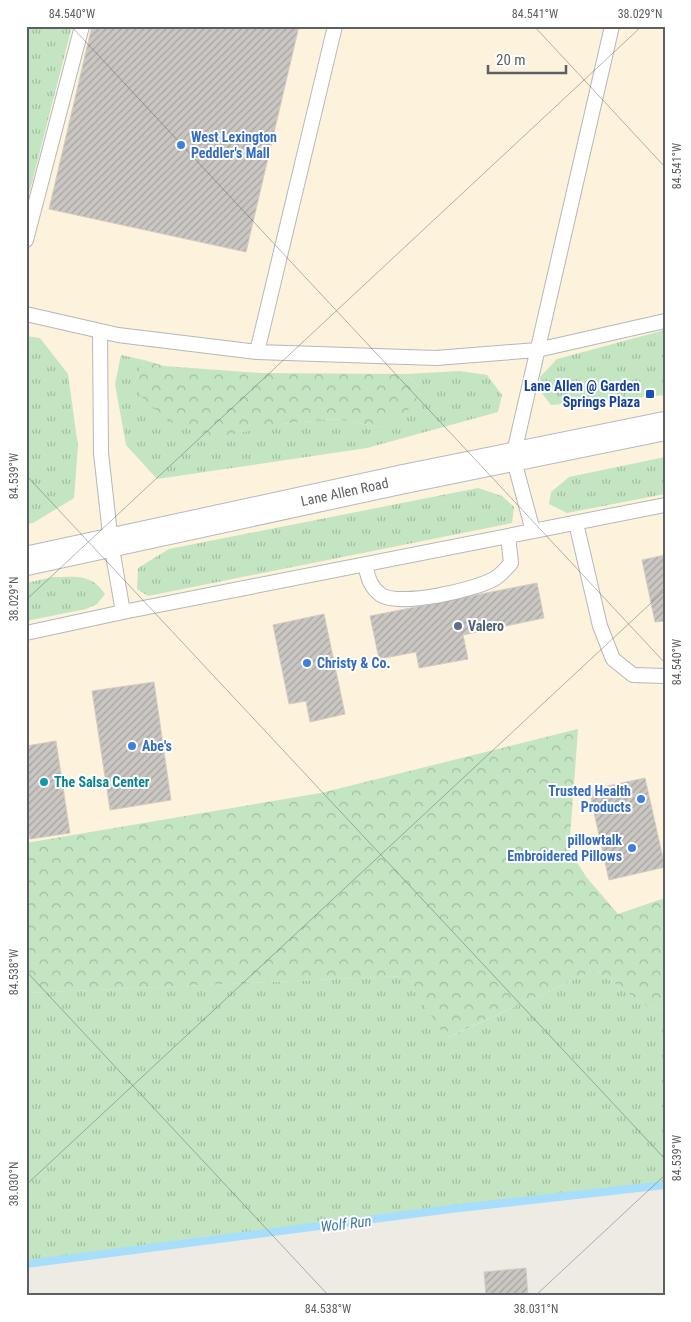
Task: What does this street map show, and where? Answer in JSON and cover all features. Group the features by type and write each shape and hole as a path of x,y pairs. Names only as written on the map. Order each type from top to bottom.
{"main road":[{"name":"Lane Allen Road","path":"26,561 665,426"}],"lane":[{"path":"26,240 82,26"},
{"path":"257,352 334,26"},
{"path":"533,531 513,457 612,26"},
{"path":"26,314 100,331 257,352 436,358 538,350 665,321"},
{"path":"100,331 101,453 111,542 123,612"},
{"path":"26,633 123,612 665,505"},
{"path":"576,522 600,626 613,659 633,675 665,676"},
{"path":"365,565 371,586 382,596 393,599 442,594 475,587 495,579 506,570 511,562 508,536"}],"shaded area":[{"path":"26,26 665,26 665,898 618,914 587,878 569,850 578,729 321,793 26,843"}],"green space":[{"path":"28,26 72,26 26,206 26,32"},
{"path":"665,330 665,395 551,405 541,392 540,377 557,359"},
{"path":"26,336 40,338 68,374 78,446 74,498 33,523 26,524"},
{"path":"121,355 144,360 134,385 282,424 335,419 380,427 420,388 406,374 460,371 487,375 502,395 498,412 367,448 157,479 126,445 115,384"},
{"path":"144,360 164,366 261,373 406,374 420,388 414,406 380,427 335,419 282,424 215,438 174,424 144,400 134,385"},
{"path":"665,457 665,494 567,513 549,504 551,492 569,477"},
{"path":"478,488 502,496 514,507 512,523 148,596 137,589 138,568 169,549"},
{"path":"53,577 88,579 100,587 105,594 97,604 86,609 26,621 26,583"},
{"path":"578,729 569,850 587,878 618,914 665,898 665,1010 648,1007 595,970 446,1038 405,976 26,993 26,843 321,793"},
{"path":"595,970 648,1007 665,1010 665,1182 26,1264 26,993 405,976 447,1038"}],"building":[{"path":"92,26 299,26 246,252 49,209"},
{"path":"665,555 665,621 655,622 642,560"},
{"name":"Valero","path":"537,583 544,618 463,635 468,659 419,668 416,652 379,659 370,616"},
{"name":"Christy & Co.","path":"324,614 345,714 310,722 306,701 289,704 273,625"},
{"name":"Abe's","path":"154,682 171,800 110,810 92,691"},
{"name":"The Salsa Center","path":"56,741 70,833 30,839 26,818 26,746"},
{"path":"645,778 665,867 609,880 589,790"},
{"path":"526,1268 528,1296 486,1296 484,1272"}],"waterway":[{"name":"Wolf Run","path":"26,1264 451,1209 665,1185"}],"place":[{"name":"West Lexington Peddler's Mall","path":"181,145"},
{"name":"Lane Allen @ Garden Springs Plaza","path":"650,394"},
{"name":"Valero","path":"458,626"},
{"name":"Christy & Co.","path":"307,663"},
{"name":"Abe's","path":"132,746"},
{"name":"The Salsa Center","path":"44,782"},
{"name":"Trusted Health Products","path":"641,799"},
{"name":"pillowtalk Embroidered Pillows","path":"632,848"}]}
